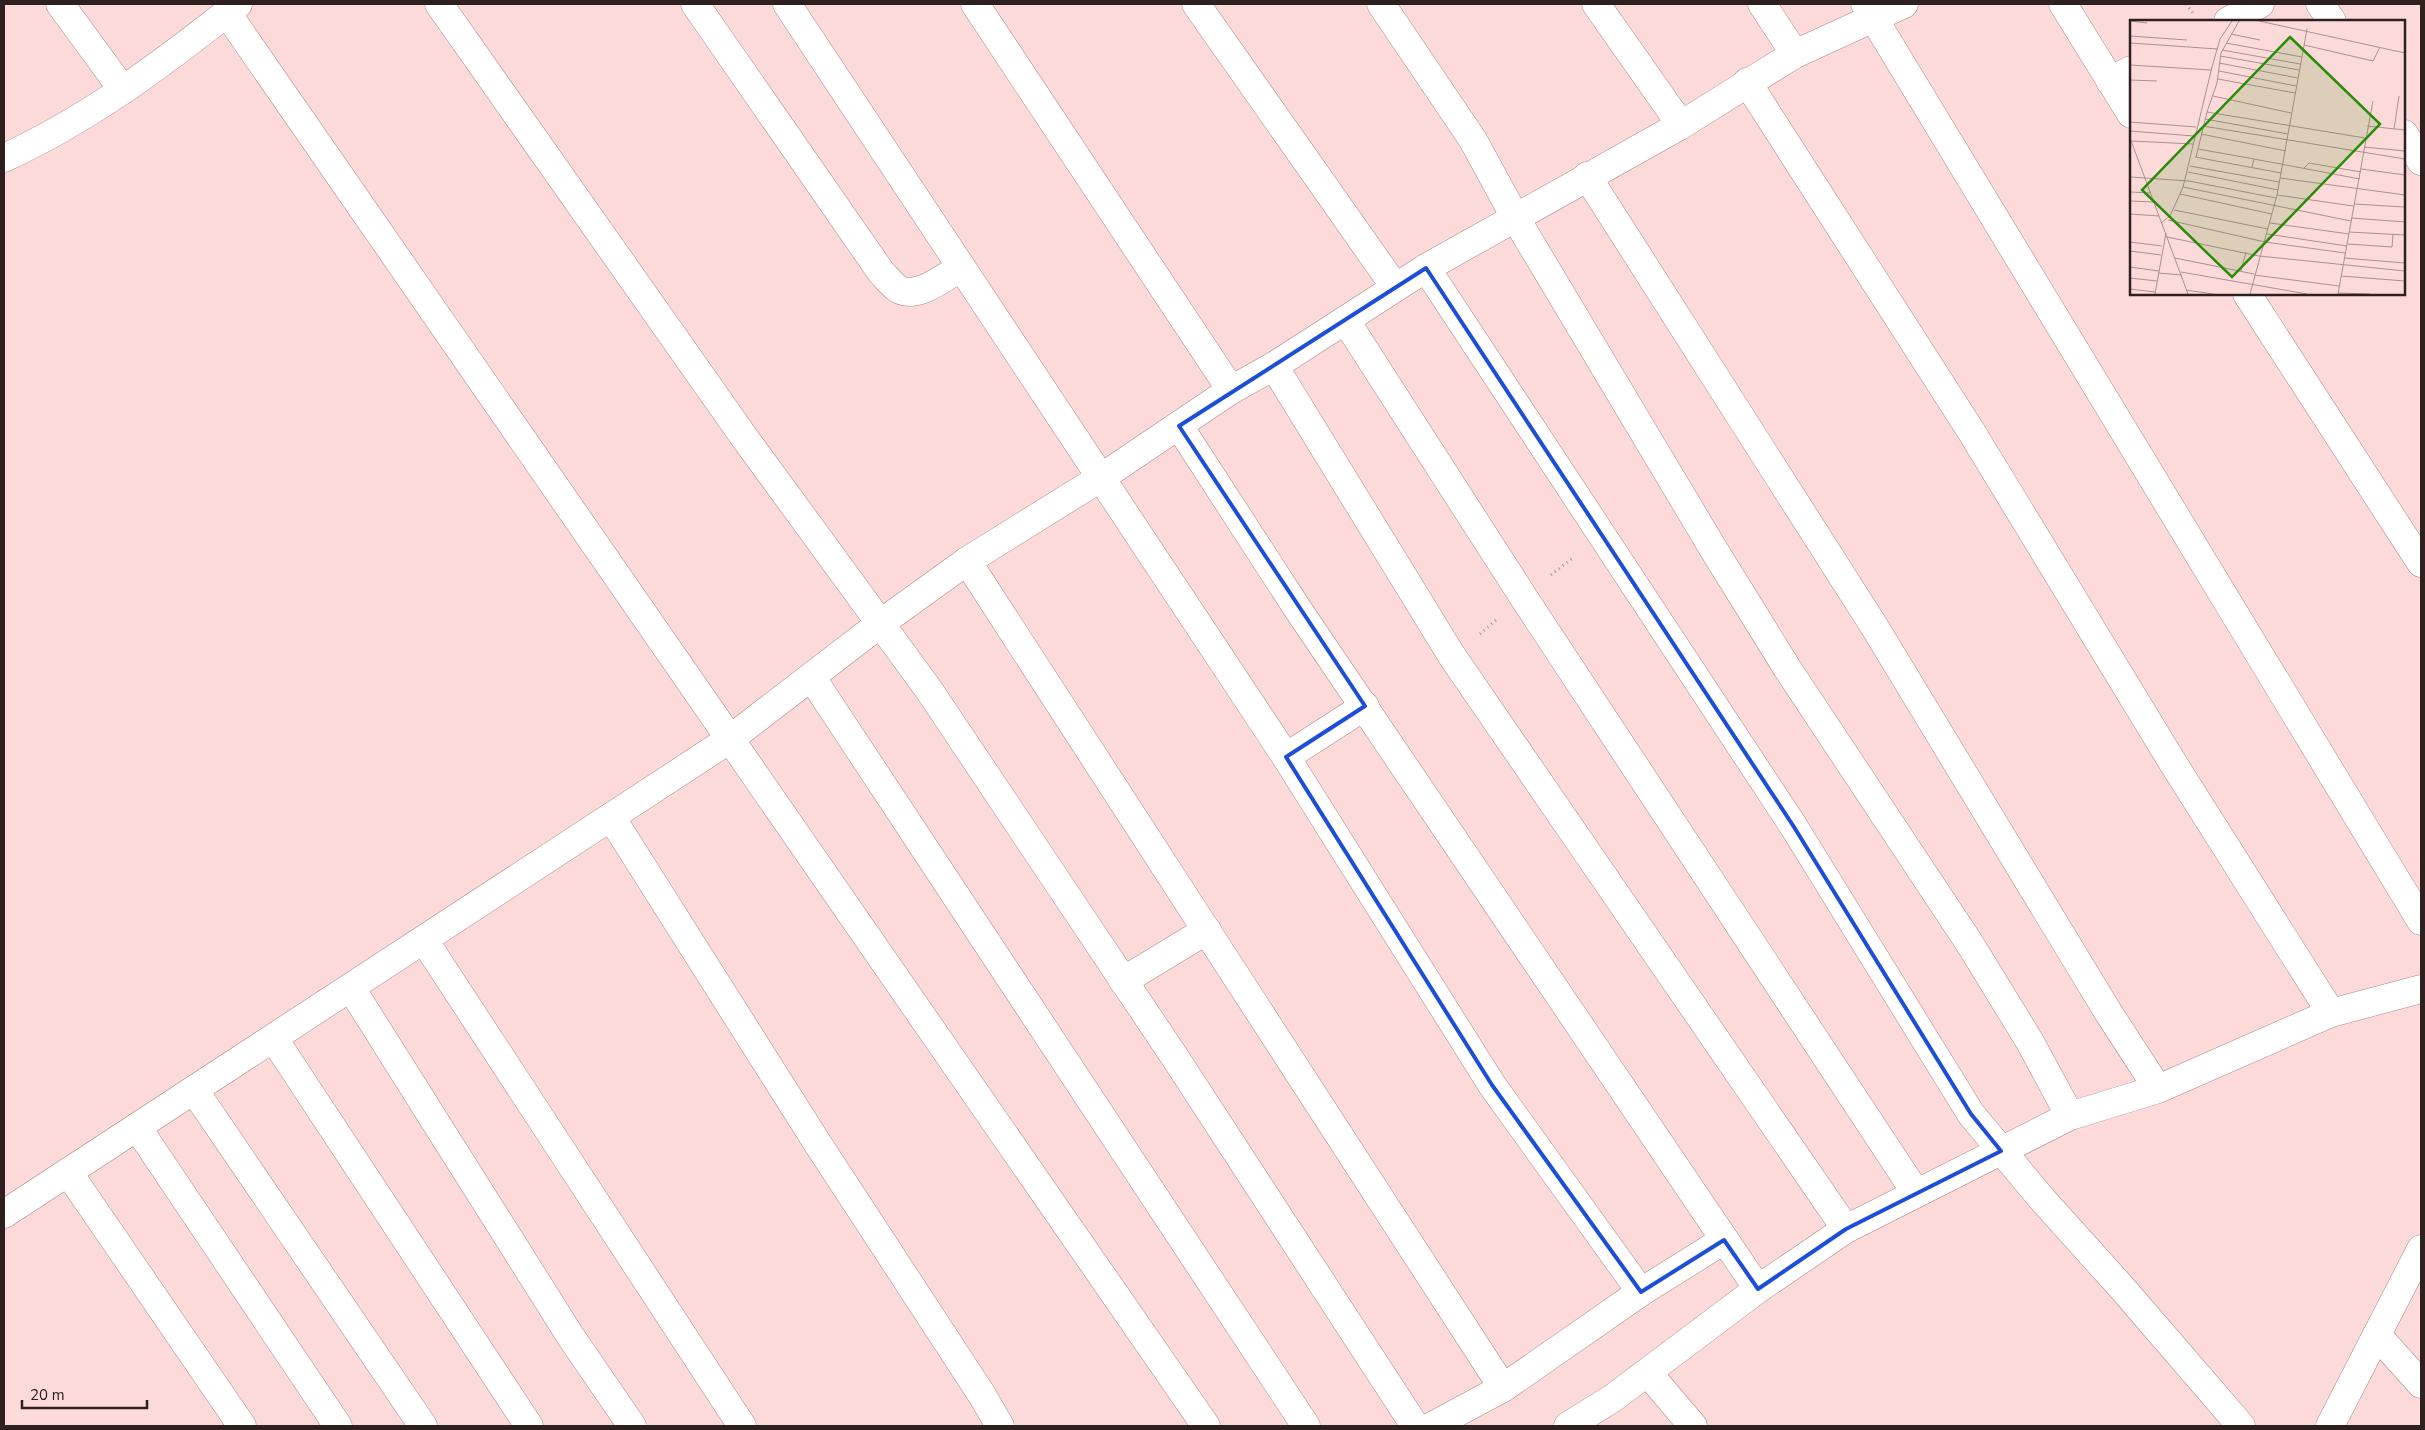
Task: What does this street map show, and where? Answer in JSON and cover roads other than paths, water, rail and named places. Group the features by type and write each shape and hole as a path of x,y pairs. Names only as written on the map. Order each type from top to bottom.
{"street":[{"path":"60,4 123,90"},
{"path":"439,4 744,437 929,690 1123,981 1415,1426"},
{"path":"696,4 881,272 899,289 911,292 920,291 960,268"},
{"path":"787,4 960,268 1102,477 1286,757 1492,1085 1640,1292"},
{"path":"975,4 1232,390"},
{"path":"1196,4 1395,287"},
{"path":"1380,4 1473,140 1515,217 1615,387 1777,651 1970,944 2030,1042 2070,1116"},
{"path":"1596,4 1681,125"},
{"path":"1762,4 1795,54"},
{"path":"4,1214 730,739 967,561 1102,477 1232,390 1346,321 1426,268 1681,125 1747,82 1870,10 1904,4"},
{"path":"2063,4 2120,76 2130,111"},
{"path":"2230,20 2260,4"},
{"path":"2320,4 2331,20"},
{"path":"4,158 40,142 123,90 232,8 730,739 1206,1426"},
{"path":"1870,10 2421,921"},
{"path":"1747,82 1965,422 2173,764 2331,1013"},
{"path":"2405,136 2421,161"},
{"path":"1588,176 1874,626 2108,1012 2158,1088"},
{"path":"1426,268 1794,827 1971,1114 2241,1426"},
{"path":"2248,295 2421,563"},
{"path":"1346,321 1524,598 1916,1193"},
{"path":"1274,366 1452,656 1846,1229"},
{"path":"1179,426 1297,608 1758,1289"},
{"path":"967,561 1503,1388"},
{"path":"812,678 1306,1426"},
{"path":"1286,757 1364,706"},
{"path":"612,817 816,1141 1000,1426"},
{"path":"1123,981 1207,930"},
{"path":"424,940 742,1426"},
{"path":"351,988 571,1337 632,1426"},
{"path":"1568,1426 1648,1372 1758,1289 1846,1229 1916,1193 2070,1116 2158,1088 2331,1013 2421,989"},
{"path":"274,1039 529,1426"},
{"path":"194,1090 423,1426"},
{"path":"137,1127 338,1426"},
{"path":"68,1172 242,1426"},
{"path":"1432,1426 1503,1388 1640,1292 1724,1240"},
{"path":"2330,1426 2421,1249"},
{"path":"2377,1334 2421,1384"},
{"path":"1648,1372 1693,1426"}]}
